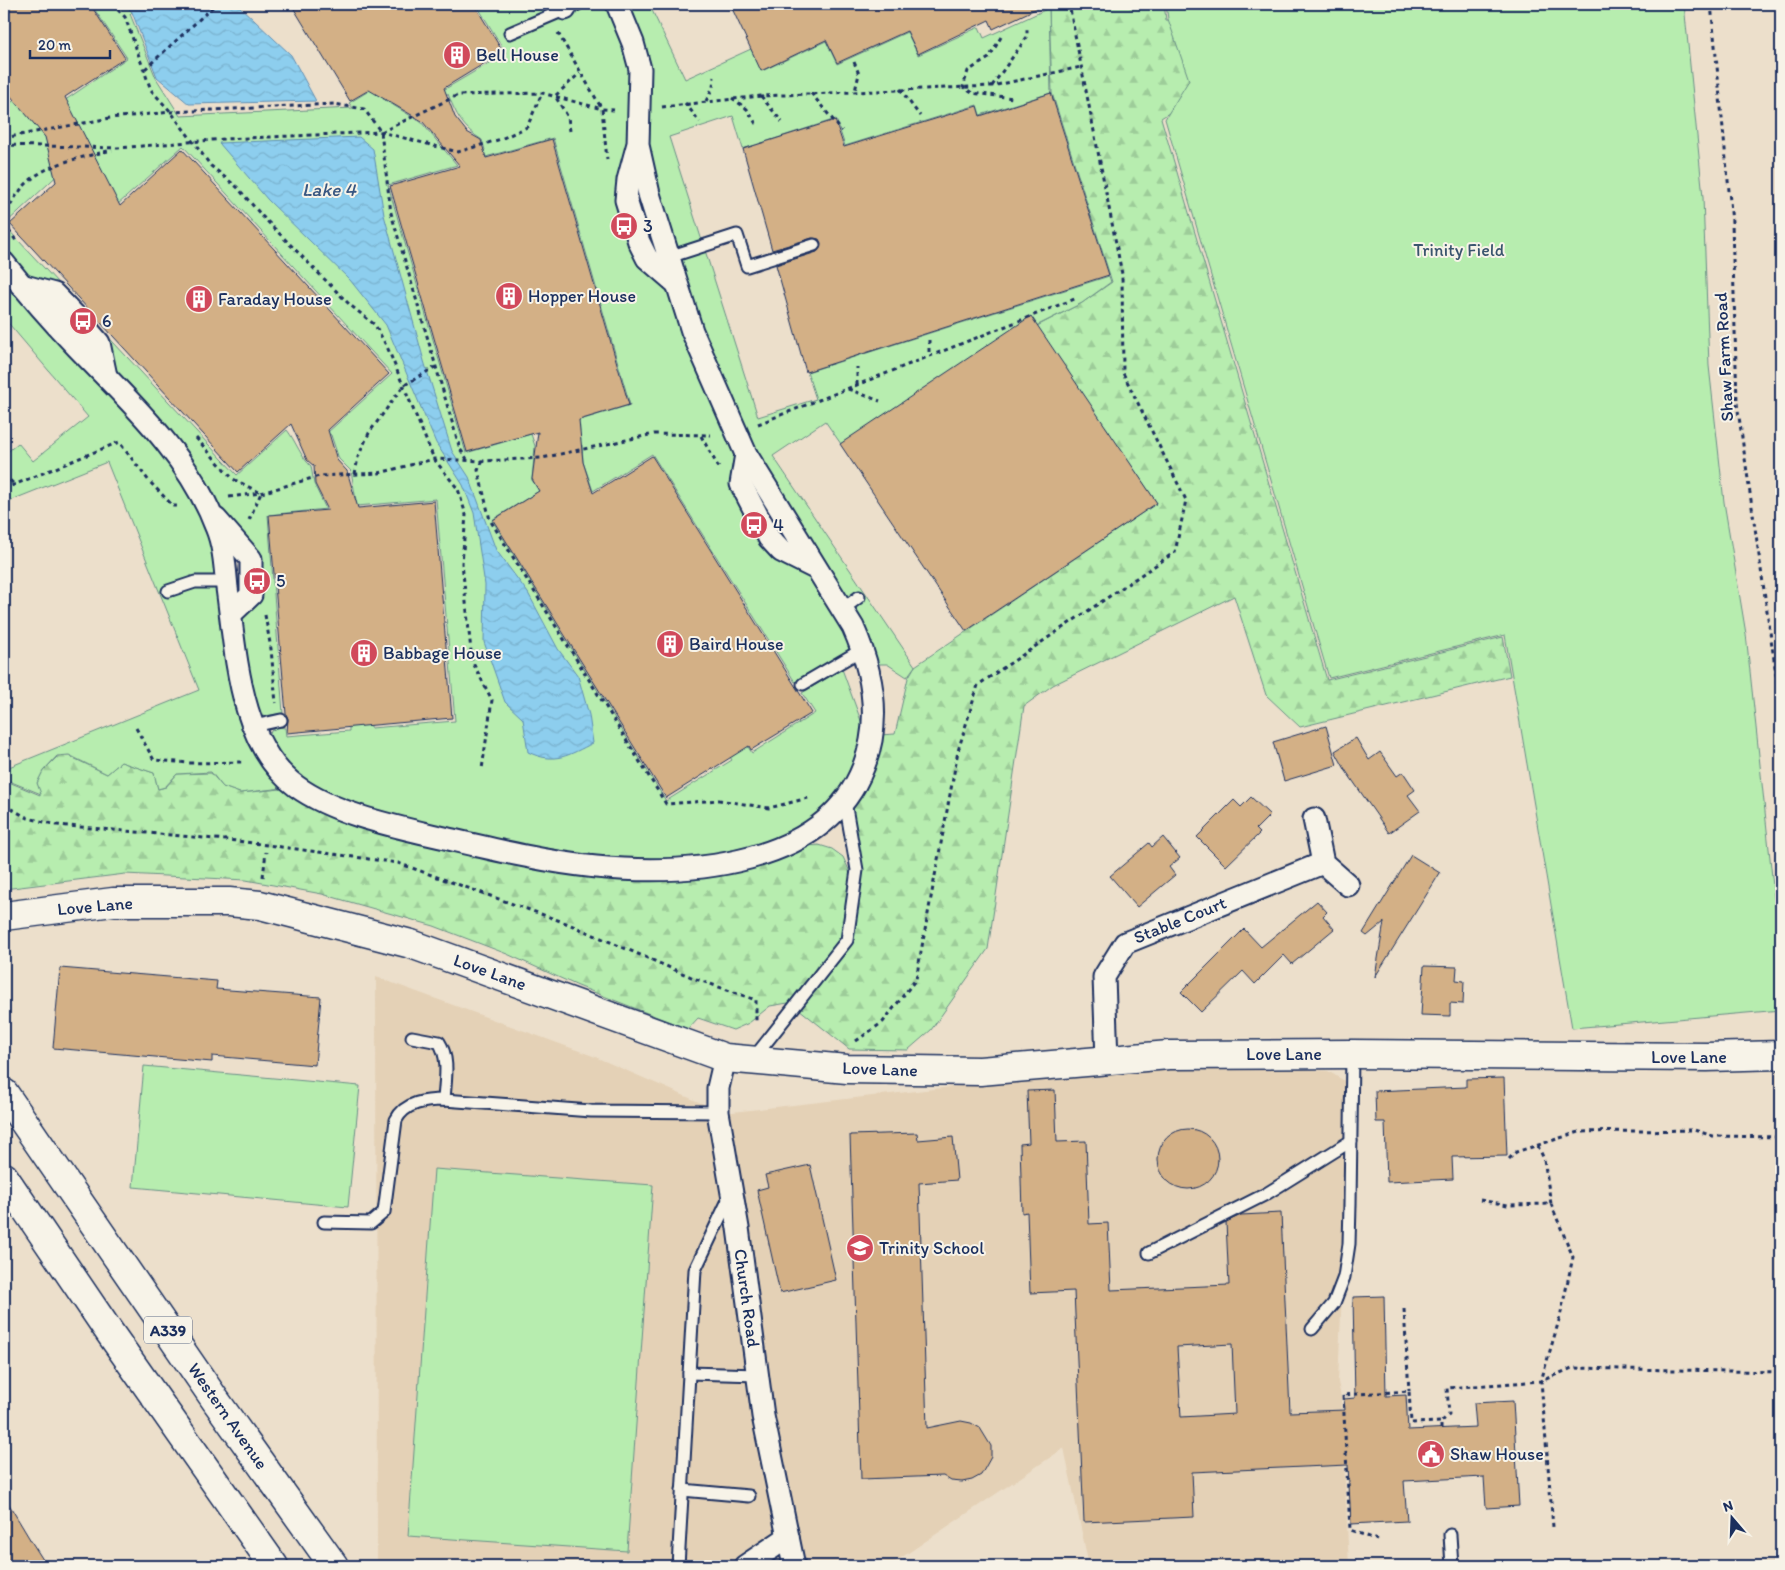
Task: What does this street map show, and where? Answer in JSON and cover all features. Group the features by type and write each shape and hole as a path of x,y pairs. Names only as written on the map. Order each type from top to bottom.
{"main road":[{"name":"Love Lane","path":"7,915 113,902 229,902 260,905 411,944 725,1058 821,1066 980,1071 1169,1055 1352,1054 1707,1057 1781,1055"},
{"name":"Western Avenue","path":"4,1093 216,1401 334,1566"},
{"name":"A339","path":"4,1177 110,1334 274,1566"}],"street":[{"path":"617,4 633,43 640,69 638,145 628,180 626,200 638,242 647,258 676,283"},
{"path":"211,514 223,551 238,675 254,726 266,756 295,785 337,807 415,831 502,851 598,867 673,869 708,866 761,854 793,843 811,832 845,802 858,781 874,733 872,683 851,603 818,570 746,454 702,358 676,283 649,194 638,145"},
{"path":"4,263 44,312 139,410 175,454 211,514 251,559 251,595 231,614"},
{"path":"1314,818 1322,863 1348,885"},
{"name":"Stable Court","path":"1107,1060 1104,977 1124,942 1322,863"},
{"name":"Church Road","path":"725,1058 718,1088 718,1112 732,1192 763,1416 794,1566"},
{"path":"745,1566 788,1537"}],"lane":[{"path":"510,33 565,8"},
{"path":"669,257 737,235 747,266 814,245"},
{"path":"168,591 195,582 227,582"},
{"path":"803,684 863,649"},
{"path":"254,726 281,720"},
{"path":"752,1060 847,940 857,870 845,802"},
{"path":"412,1037 439,1042 443,1049 446,1068 444,1100"},
{"path":"1312,1329 1334,1303 1344,1277 1349,1244 1352,1054"},
{"path":"324,1222 371,1223 384,1212 396,1120 400,1112 410,1105 444,1100 591,1111 718,1112"},
{"path":"1149,1253 1266,1194 1351,1141"},
{"path":"678,1566 695,1270 732,1192"},
{"path":"689,1372 758,1375"},
{"path":"682,1490 749,1496"},
{"path":"1450,1535 1452,1566"}],"path":[{"path":"112,4 125,16 151,90 171,112 211,166 237,187 262,216 350,305 375,325 388,349 434,460 458,489 466,515 462,563 472,661 492,700 482,769"},
{"path":"145,69 216,4"},
{"path":"821,1066 883,1022 916,979 958,751 978,686 1175,552 1186,500 1123,373 1122,274 1069,4"},
{"name":"Shaw Farm Road","path":"1711,4 1732,222 1737,403 1781,708"},
{"path":"565,8 560,39 602,109 608,164"},
{"path":"992,86 1026,37 1027,28"},
{"path":"963,87 968,71 989,58 1001,37"},
{"path":"854,62 859,74 855,91"},
{"path":"381,132 458,95 542,93 602,109 639,112 685,103 732,98 900,88 992,86 1081,67"},
{"path":"555,96 580,73"},
{"path":"706,101 713,87 714,77"},
{"path":"963,87 972,93 1014,98"},
{"path":"900,88 920,116"},
{"path":"4,145 118,148 224,139 381,132 458,152 501,139 527,127 542,93"},
{"path":"811,93 842,131"},
{"path":"555,96 568,117 570,131"},
{"path":"761,96 782,122"},
{"path":"732,98 747,110 758,127"},
{"path":"685,103 700,122"},
{"path":"4,138 110,118 171,112 334,104 364,109 381,132 391,213 460,449 467,460"},
{"path":"4,220 21,190 31,178 44,169 118,148"},
{"path":"434,460 484,461 542,458 654,434 701,436 737,433 1077,298"},
{"path":"928,340 929,356"},
{"path":"355,474 358,457 370,433 404,386 435,367"},
{"path":"857,367 857,385"},
{"path":"848,388 880,401"},
{"path":"484,461 478,470 490,520 666,804 719,800 769,808 822,794 845,802"},
{"path":"4,475 14,484"},
{"path":"136,728 154,760 190,763 272,761"},
{"path":"4,805 28,818 57,825 238,841 398,862 566,923 696,979 756,1000 752,1060"},
{"path":"1509,1159 1516,1152 1579,1132 1694,1130 1713,1136 1781,1137"},
{"path":"1538,1146 1544,1159 1551,1204 1573,1258 1560,1317 1541,1381 1553,1527"},
{"path":"1480,1200 1508,1205 1551,1204"},
{"path":"1404,1310 1411,1423 1441,1422 1449,1415 1447,1388 1541,1381 1572,1368 1781,1372"},
{"path":"1378,1540 1350,1530 1343,1395 1409,1391"},
{"path":"1441,1422 1441,1429"}],"shaded area":[{"name":"Trinity School","path":"376,977 593,1056 724,1113 1128,1067 1266,1066 1328,1071 1351,1085 1338,1382 1341,1397 1349,1566 1089,1566 1064,1448 889,1566 377,1566"}],"green space":[{"path":"91,4 140,4 130,14 156,78 180,116 353,108 349,103 398,73 401,84 383,99 421,122 457,165 388,185 466,453 531,434 535,446 532,480 539,491 492,520 666,801 732,760 709,725 727,714 752,753 815,713 802,693 842,669 864,729 862,758 826,814 769,846 675,862 547,857 316,794 267,742 271,731 278,727 285,728 286,736 349,731 349,727 371,724 371,728 455,721 436,499 357,506 351,471 339,459 331,435 327,433 392,374 183,146 116,206 58,105 127,58"},
{"path":"476,4 614,4 638,70 623,200 674,285 767,540 816,571 858,644 795,682 652,454 593,491 583,462 582,445 575,445 560,426 630,405 553,138 475,160 485,150 482,140 470,131 461,120 448,94 440,92 506,53"},
{"path":"618,4 649,4 685,79 751,49 762,71 826,41 837,64 907,32 918,55 979,27 984,38 1049,8 1051,93 980,115 977,105 845,146 836,119 743,149 733,116 669,137 758,417 816,399 807,372 1109,276 1111,282 1082,303 1034,327 841,444 825,421 773,456 915,666 907,677 887,664 868,664 747,454 650,194 642,95"},
{"path":"1052,4 1164,4 1166,20 1320,30 1191,99 1161,118 1327,680 1503,637 1510,676 1300,727 1266,695 1234,596 1053,685 1024,706 988,949 931,1030 908,1050 849,1049 799,1009 851,941 862,870 850,804 879,735 895,734 908,678 915,666 1157,503 1035,327 1082,303 1112,282 1052,93 1049,8 1053,6"},
{"name":"Trinity Field","path":"1166,4 1684,4 1703,197 1709,366 1724,502 1746,634 1781,961 1781,1010 1572,1028 1505,635 1329,678 1165,119 1189,80 1168,19"},
{"path":"23,95 64,169 4,225 4,107"},
{"path":"4,225 237,475 287,430 311,466 314,484 326,509 268,515 283,713 253,718 232,615 252,558 4,255"},
{"path":"4,267 104,379 209,515 233,659 291,787 240,793 223,787 211,772 177,774 165,787 158,789 154,773 121,762 107,774 69,755 57,756 43,771 37,783 41,794 4,779 4,769 199,690 107,462 4,503 4,455 18,443 33,461 88,417 4,318"},
{"path":"69,756 107,774 121,762 154,773 158,789 166,787 177,774 211,773 223,787 240,793 291,788 796,847 819,845 832,849 843,857 849,870 851,886 844,938 794,1002 770,1006 749,1023 733,1030 698,1018 688,1029 434,926 322,894 246,880 125,874 4,889 4,780 40,795 37,783 43,771 57,757"},
{"path":"144,1066 360,1086 348,1207 133,1187"},
{"path":"434,1169 653,1185 627,1551 408,1536"}],"water":[{"path":"125,4 237,4 291,55 316,101 189,104 157,77 132,12"},
{"name":"Lake 4","path":"359,137 373,149 384,215 424,361 452,451 469,477 496,550 528,593 558,649 578,676 589,715 593,743 569,755 546,758 528,752 523,719 505,702 484,642 485,585 474,513 463,485 436,443 386,325 350,280 268,200 219,143"}],"building":[{"path":"4,4 90,4 125,58 65,97 120,206 182,149 389,374 328,430 337,460 347,471 358,508 434,501 452,718 287,733 288,719 286,714 269,515 328,510 315,484 314,466 307,460 291,424 238,472 10,224 56,182 45,137 4,88"},
{"path":"291,4 474,4 503,52 444,88 455,117 467,132 481,140 486,158 552,139 629,405 579,420 583,462 593,493 652,456 812,713 751,750 749,746 666,798 493,520 539,491 532,479 538,432 467,452 390,186 460,166 422,121 369,90 350,101"},
{"path":"730,4 1046,4 993,29 989,20 918,54 907,31 837,63 826,40 761,71"},
{"path":"1051,93 1109,275 806,372 776,265 817,252 821,243 819,239 812,238 772,250 743,149 835,120 844,147 977,106 980,116"},
{"path":"1031,316 1157,503 966,631 840,444"},
{"path":"1326,726 1337,765 1284,781 1273,742"},
{"path":"1356,738 1369,760 1380,752 1397,776 1403,772 1415,790 1408,795 1420,811 1389,833 1346,771 1335,751"},
{"path":"1251,797 1270,815 1256,829 1260,833 1226,866 1197,837 1234,800 1241,807"},
{"path":"1163,837 1180,858 1169,867 1175,875 1137,907 1110,876 1149,843 1152,847"},
{"path":"1411,855 1440,873 1375,977 1384,922 1367,936 1363,933"},
{"path":"1317,901 1327,912 1323,916 1334,929 1292,964 1284,955 1255,984 1243,971 1201,1012 1181,992 1244,929 1261,947"},
{"path":"1424,966 1457,967 1456,980 1464,981 1463,1004 1450,1003 1450,1016 1421,1015"},
{"path":"60,968 217,981 216,989 321,997 315,1065 212,1056 212,1062 53,1048"},
{"path":"1504,1078 1507,1156 1452,1157 1453,1179 1387,1182 1385,1122 1376,1122 1375,1091 1466,1087 1466,1079"},
{"path":"1055,1090 1057,1142 1086,1141 1089,1224 1108,1223 1111,1290 1229,1285 1226,1222 1241,1215 1281,1213 1290,1412 1345,1410 1344,1399 1355,1398 1353,1297 1384,1296 1386,1396 1406,1395 1408,1430 1476,1427 1474,1403 1513,1401 1519,1506 1486,1508 1484,1477 1404,1481 1407,1521 1351,1524 1348,1465 1192,1472 1194,1517 1084,1522 1074,1291 1030,1293 1027,1212 1022,1213 1020,1144 1029,1143 1027,1091","holes":["1232,1344 1235,1414 1181,1417 1177,1347"]},
{"path":"1182,1129 1194,1129 1205,1134 1213,1142 1218,1153 1216,1171 1205,1184 1194,1189 1182,1189 1171,1184 1163,1176 1158,1165 1158,1153 1163,1142 1171,1134"},
{"path":"917,1133 918,1140 953,1137 957,1180 919,1183 927,1428 961,1421 971,1423 980,1428 991,1446 991,1457 981,1475 972,1480 962,1482 951,1481 943,1476 861,1479 850,1135"},
{"path":"810,1165 836,1280 780,1293 757,1190 768,1187 765,1175"},
{"path":"4,1496 47,1566 10,1566 4,1556"}],"place":[{"name":"Bell House","path":"457,55"},
{"name":"3","path":"624,226"},
{"name":"Hopper House","path":"509,296"},
{"name":"Faraday House","path":"199,299"},
{"name":"6","path":"83,321"},
{"name":"4","path":"754,525"},
{"name":"5","path":"257,581"},
{"name":"Baird House","path":"670,644"},
{"name":"Babbage House","path":"364,653"},
{"name":"Trinity School","path":"860,1248"},
{"name":"Shaw House","path":"1431,1454"}]}
